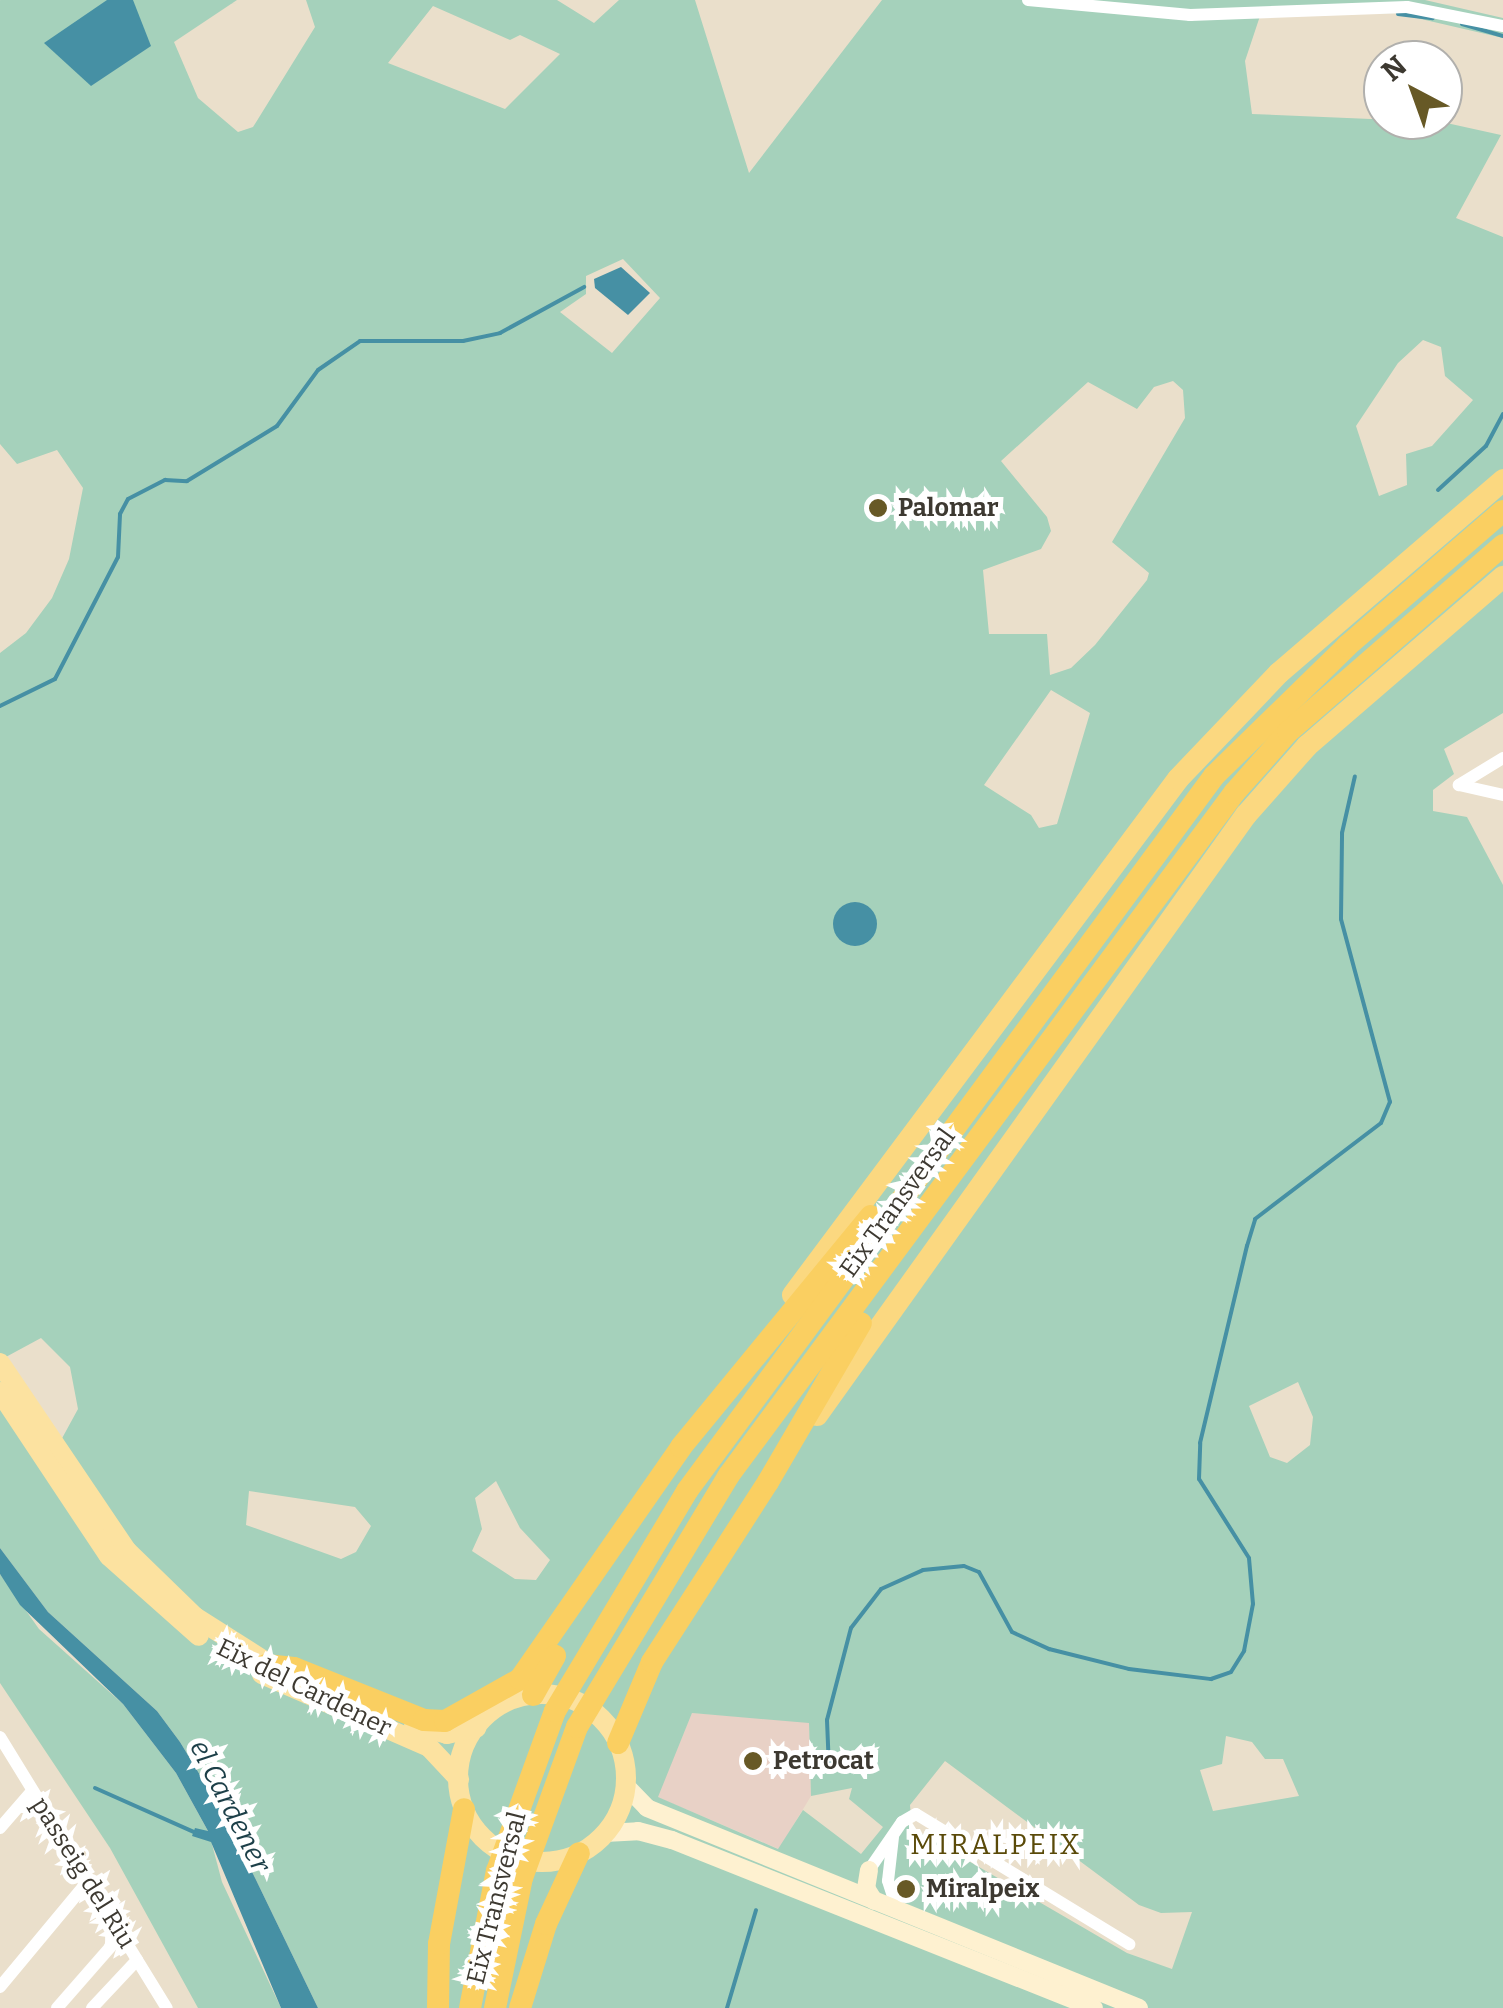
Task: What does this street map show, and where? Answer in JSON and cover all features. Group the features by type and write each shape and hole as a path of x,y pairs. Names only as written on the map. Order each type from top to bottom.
{"highway":[{"path":"266,1665 294,1668 424,1720 444,1721 532,1668 680,1447 1178,780 1279,673 1503,480"},
{"name":"Eix Transversal","path":"470,2008 507,1839 555,1711 687,1491 1214,776 1347,646 1503,510"},
{"name":"Eix Transversal","path":"496,2008 522,1878 577,1727 595,1690 729,1474 1234,793 1288,732 1503,545"},
{"path":"768,1482 1246,814 1307,746 1503,577"},
{"path":"680,1447 1006,1057"},
{"path":"618,1743 652,1662 768,1482 922,1218"},
{"path":"533,1695 580,1612 590,1580"},
{"path":"438,2008 439,1944 464,1809"},
{"path":"520,2008 546,1924 579,1853"}],"main road":[{"name":"Eix del Cardener","path":"0,1363 47,1438"},
{"name":"Eix del Cardener","path":"0,1378 127,1551 195,1617 266,1665 431,1730 476,1728"},
{"name":"Eix del Cardener","path":"2,1397 109,1556 174,1618 257,1672 429,1747 458,1779"},
{"path":"626,1786 605,1833 579,1853 546,1862 512,1856 486,1841 464,1809 458,1779 476,1728 504,1704 533,1695 586,1706 618,1743 626,1786 647,1808 896,1906 1138,2008"},
{"path":"605,1833 638,1831 672,1840 1094,2008"},
{"path":"869,1870 866,1888 879,1911 948,1939 952,1952"},
{"path":"781,1886 791,1877 856,1904 872,1897 888,1881"}],"street":[{"path":"1028,0 1190,15 1408,4 1503,26"},
{"path":"1503,758 1459,786 1503,795"},
{"name":"passeig del Riu","path":"0,1737 167,2008"},
{"path":"0,1828 32,1791"},
{"path":"869,1870 894,1834 916,1814 1130,1944"},
{"path":"894,1834 888,1881 896,1906"},
{"path":"0,1987 88,1881"},
{"path":"56,2008 121,1935"},
{"path":"92,2008 136,1960"}],"shaded area":[{"path":"692,1713 809,1722 811,1796 779,1849 657,1797"}],"green space":[{"path":"0,0 237,0 174,42 198,98 238,132 253,127 315,27 306,0 557,0 594,23 619,0 695,0 749,173 882,0 1425,0 1503,18 1503,38 1395,13 1260,16 1245,61 1252,114 1363,119 1363,140 1463,140 1463,127 1501,135 1456,218 1503,237 1503,713 1444,749 1454,774 1433,790 1433,811 1467,817 1503,885 1503,2008 318,2008 226,1818 180,1742 157,1711 48,1612 0,1548 0,653 26,633 52,598 69,559 83,488 57,450 17,464 0,444","holes":["433,6 510,40 520,35 560,54 505,109 388,63","623,259 660,298 612,353 560,312 586,294 586,276","1423,340 1441,347 1445,376 1473,400 1432,446 1406,454 1407,485 1379,496 1356,426 1398,363","1173,381 1183,390 1185,418 1112,542 1149,573 1147,580 1095,645 1071,668 1050,675 1047,634 989,634 983,570 1041,549 1051,531 1047,517 1001,461 1088,382 1137,409 1154,387","1051,690 1090,713 1057,824 1039,828 1031,815 984,785","41,1338 70,1367 78,1409 60,1442 4,1358","1298,1382 1313,1417 1310,1445 1287,1463 1270,1457 1249,1406","496,1481 520,1528 550,1560 536,1580 515,1579 472,1551 482,1529 475,1498","249,1491 355,1507 371,1526 356,1552 341,1559 246,1525","692,1713 809,1723 811,1796 852,1788 849,1799 883,1827 861,1854 803,1810 778,1849 658,1797","1226,1736 1252,1742 1265,1759 1283,1759 1299,1796 1213,1811 1200,1770 1222,1764","945,1761 1139,1905 1161,1913 1192,1912 1172,1969 1127,1953 912,1828 910,1805"]},
{"path":"0,1574 39,1629 123,1704 176,1773 209,1833 222,1882 281,2008 198,2008 110,1848 0,1683"}],"water":[{"path":"107,0 133,0 151,46 91,86 44,43"},
{"path":"621,267 650,293 628,315 595,288 594,279"},
{"path":"855,902 870,909 877,924 870,939 855,946 840,939 833,924 840,909"},
{"path":"0,1548 48,1612 157,1711 180,1742 226,1818 318,2008 281,2008 211,1842 192,1836 195,1828 208,1831 176,1773 123,1704 20,1605 0,1574"}],"waterway":[{"path":"1398,14 1433,18"},
{"path":"1462,24 1503,36"},
{"path":"0,706 55,679 118,557 120,514 128,499 165,480 187,481 277,426 318,370 360,341 463,341 500,333 584,287"},
{"path":"1438,490 1486,446 1503,414"},
{"path":"829,1768 827,1720 851,1628 881,1589 923,1570 964,1566 979,1572 1012,1632 1049,1649 1129,1669 1211,1679 1231,1672 1244,1651 1253,1604 1249,1558 1199,1479 1200,1443 1247,1246 1255,1219 1381,1123 1390,1102 1341,919 1342,833 1355,776"},
{"path":"95,1788 196,1833"},
{"path":"727,2008 756,1910"}],"place":[{"name":"Palomar","path":"878,508"},
{"name":"Petrocat","path":"753,1761"},
{"name":"Miralpeix","path":"906,1889"}],"district":[{"name":"MIRALPEIX","path":"996,1845"}],"water label":[{"name":"el Cardener","path":"230,1806"}]}
